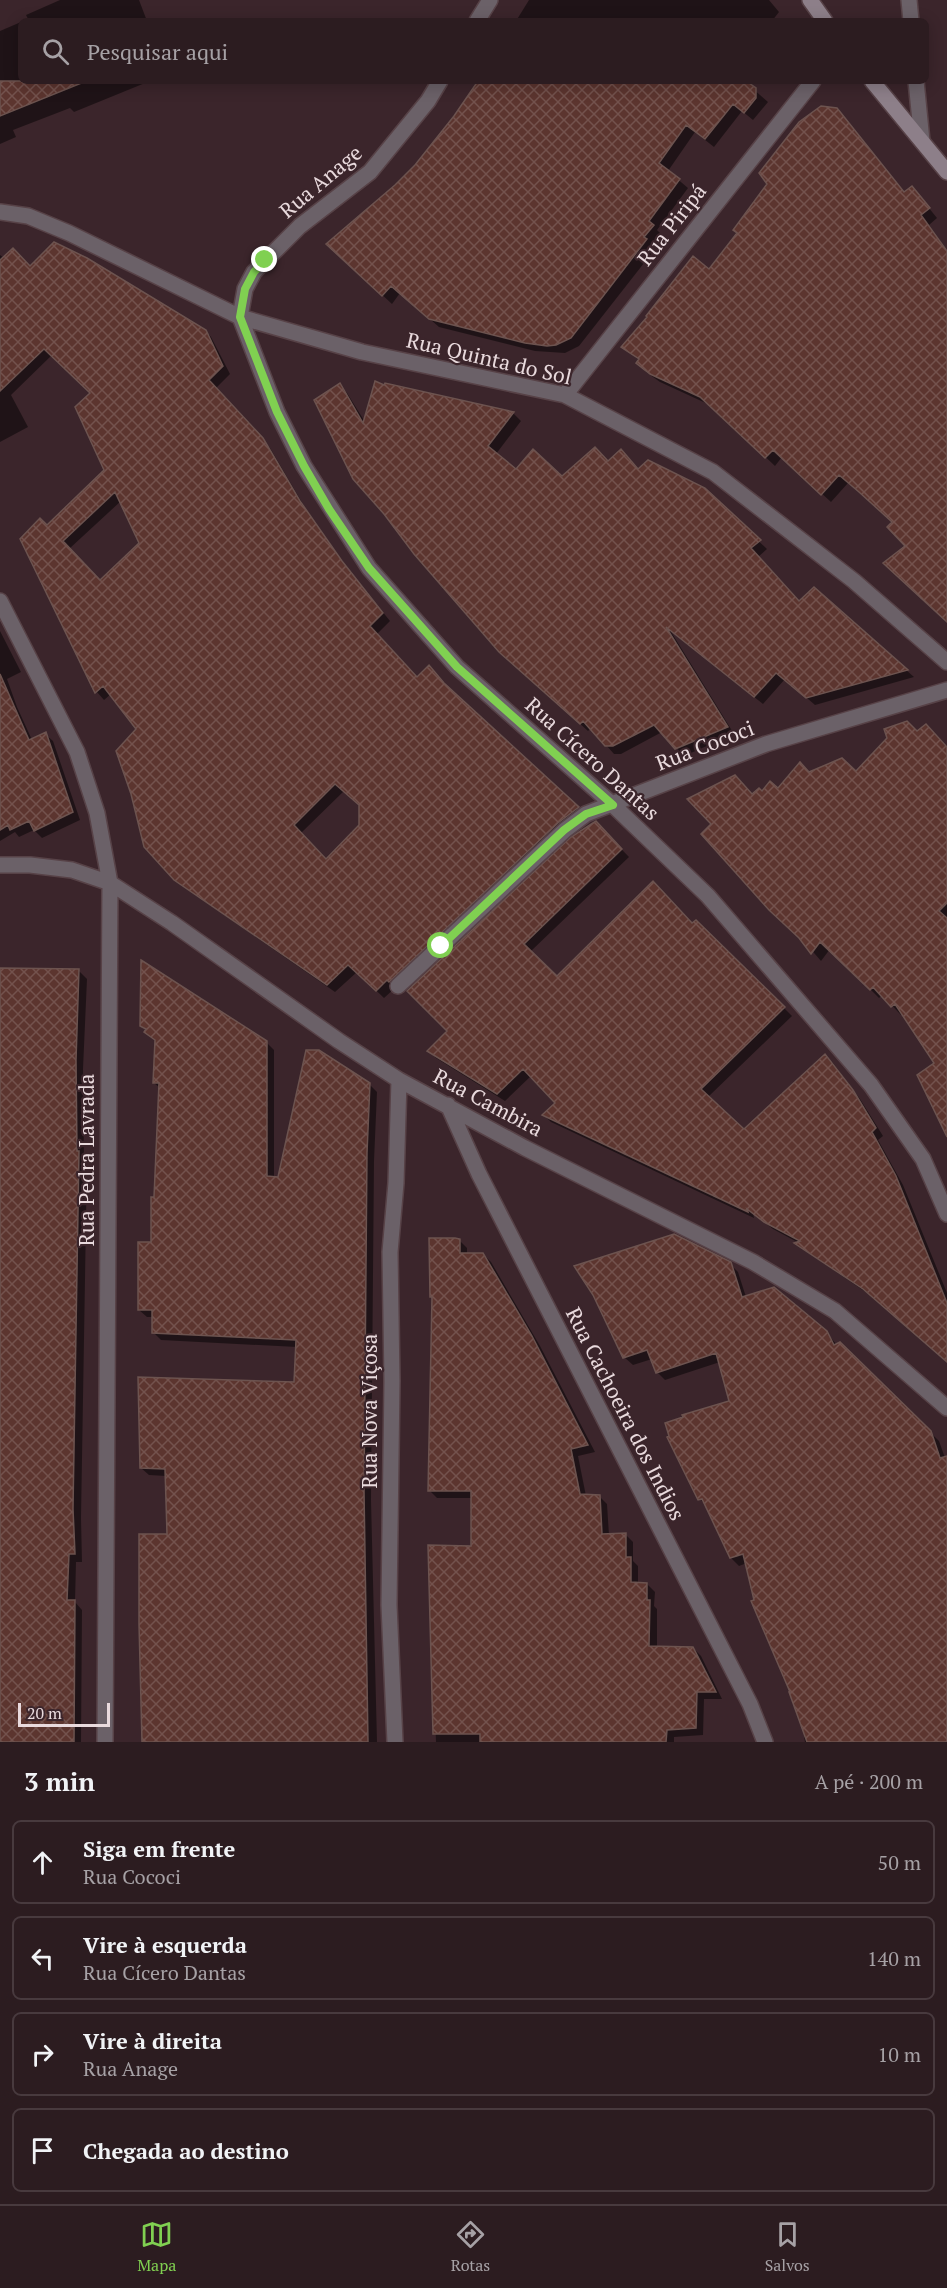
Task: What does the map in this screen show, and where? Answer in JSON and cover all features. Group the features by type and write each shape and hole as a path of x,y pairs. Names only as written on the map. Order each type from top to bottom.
{"main road":[{"path":"810,0 823,18"},
{"path":"874,84 947,172"}],"street":[{"path":"479,18 490,0"},
{"path":"909,0 911,18"},
{"name":"Rua Anage","path":"240,317 245,289 254,272 300,226 370,172 428,101 438,84"},
{"name":"Rua Piripá","path":"565,395 811,84"},
{"path":"916,84 922,141"},
{"name":"Rua Quinta do Sol","path":"0,212 28,216 69,233 240,317 362,352 565,395 713,472 854,581 947,662"},
{"name":"Rua Cícero Dantas","path":"240,317 277,412 304,466 329,509 369,568 457,667 613,805 708,896 871,1085 923,1159 947,1214"},
{"name":"Rua Pedra Lavrada","path":"0,601 77,752 97,813 110,883 105,1742"},
{"name":"Rua Cococi","path":"398,986 564,830 586,814 766,744 947,690"},
{"name":"Rua Cambira","path":"0,865 30,865 72,870 110,883 172,923 339,1041 399,1080 525,1148 643,1205 763,1268 835,1311 947,1408"},
{"name":"Rua Nova Viçosa","path":"394,1742 389,1605 392,1381 390,1252 396,1183 399,1080"},
{"name":"Rua Cachoeira dos Indios","path":"448,1105 479,1174 750,1704 765,1742"}],"building":[{"path":"0,81 18,81 18,84 79,84 0,116"},
{"path":"476,84 750,84 756,88 756,98 744,113 733,104 705,139 686,125 659,163 680,179 649,221 654,225 644,237 647,239 571,338 556,345 547,346 525,343 429,319 391,286 382,296 326,244 415,165"},
{"path":"821,106 837,108 904,192 912,186 930,208 921,215 947,251 947,622 883,563 905,546 887,527 892,522 839,475 821,495 773,450 765,458 700,397 650,374 636,363 639,359 621,347 693,256 709,269 737,233 733,230 767,184 759,173 799,122"},
{"path":"54,242 87,258 206,330 223,366 209,380 263,438 300,501 342,561 383,613 370,626 417,677 429,665 444,683 579,807 558,823 389,982 387,980 376,991 348,965 327,985 174,880 144,847 131,794 116,751 136,729 103,686 95,693 20,539 40,518 47,525 104,470 75,407 90,393 44,349 0,391 0,260 13,248 30,266","holes":["115,492 139,543 100,580 63,541","335,784 359,805 359,825 326,859 294,825"]},
{"path":"375,381 384,385 385,383 514,412 488,446 516,469 533,449 562,476 595,447 608,461 621,449 638,469 648,460 705,488 761,540 751,548 799,601 814,587 908,670 806,698 776,673 754,697 666,627 728,727 675,749 654,725 613,746 605,746 583,721 580,724 499,652 353,479 314,400 340,383 363,423"},
{"path":"0,674 29,740 46,732 73,812 34,831 29,821 10,830 8,825 0,830"},
{"path":"907,721 917,731 926,724 947,747 947,903 939,911 947,918 947,1137 917,1075 934,1063 895,1004 891,1007 873,987 870,990 820,942 811,954 799,938 769,910 701,834 711,824 687,799 735,775 752,794 759,788 762,791 770,781 778,788 800,762 809,772 842,758 856,771 887,738 884,729"},
{"path":"596,821 622,849 524,944 557,976 653,881 692,923 696,920 785,1007 701,1089 744,1129 825,1054 853,1090 876,1128 872,1132 896,1176 947,1303 947,1362 863,1289 794,1243 800,1241 764,1222 747,1209 748,1212 542,1115 555,1103 523,1069 497,1094 427,1051 447,1031 407,991 571,837"},
{"path":"141,960 267,1041 267,1176 278,1177 306,1050 319,1050 370,1083 367,1153 364,1491 368,1742 142,1742 139,1534 167,1534 165,1469 140,1468 138,1377 294,1382 296,1340 152,1333 152,1310 138,1310 138,1242 151,1242 151,1197 154,1197 159,1083 153,1083 155,1040 144,1032 146,1029 140,1026"},
{"path":"0,968 79,969 76,1060 77,1151 79,1151 73,1509 75,1554 69,1554 67,1600 75,1600 74,1742 0,1742"},
{"path":"674,1234 731,1262 742,1297 774,1287 827,1331 834,1345 840,1342 931,1431 940,1458 947,1456 947,1742 807,1742 790,1692 751,1601 754,1600 743,1554 730,1558 702,1499 698,1500 667,1437 669,1436 665,1423 683,1417 682,1415 729,1401 716,1353 656,1373 647,1350 623,1358 593,1295 574,1266"},
{"path":"429,1238 460,1239 460,1253 483,1253 532,1336 588,1445 571,1449 580,1494 600,1495 602,1534 626,1533 626,1557 631,1557 631,1582 647,1583 647,1600 650,1600 649,1646 693,1647 716,1692 697,1692 696,1728 667,1730 666,1742 480,1742 480,1734 433,1734 428,1545 471,1546 471,1491 428,1491 432,1297 430,1297"}],"route":[{"path":"265,260 254,272 245,289 240,317 277,412 329,509 369,568 457,667 613,805 586,814 564,830 441,946"}]}
